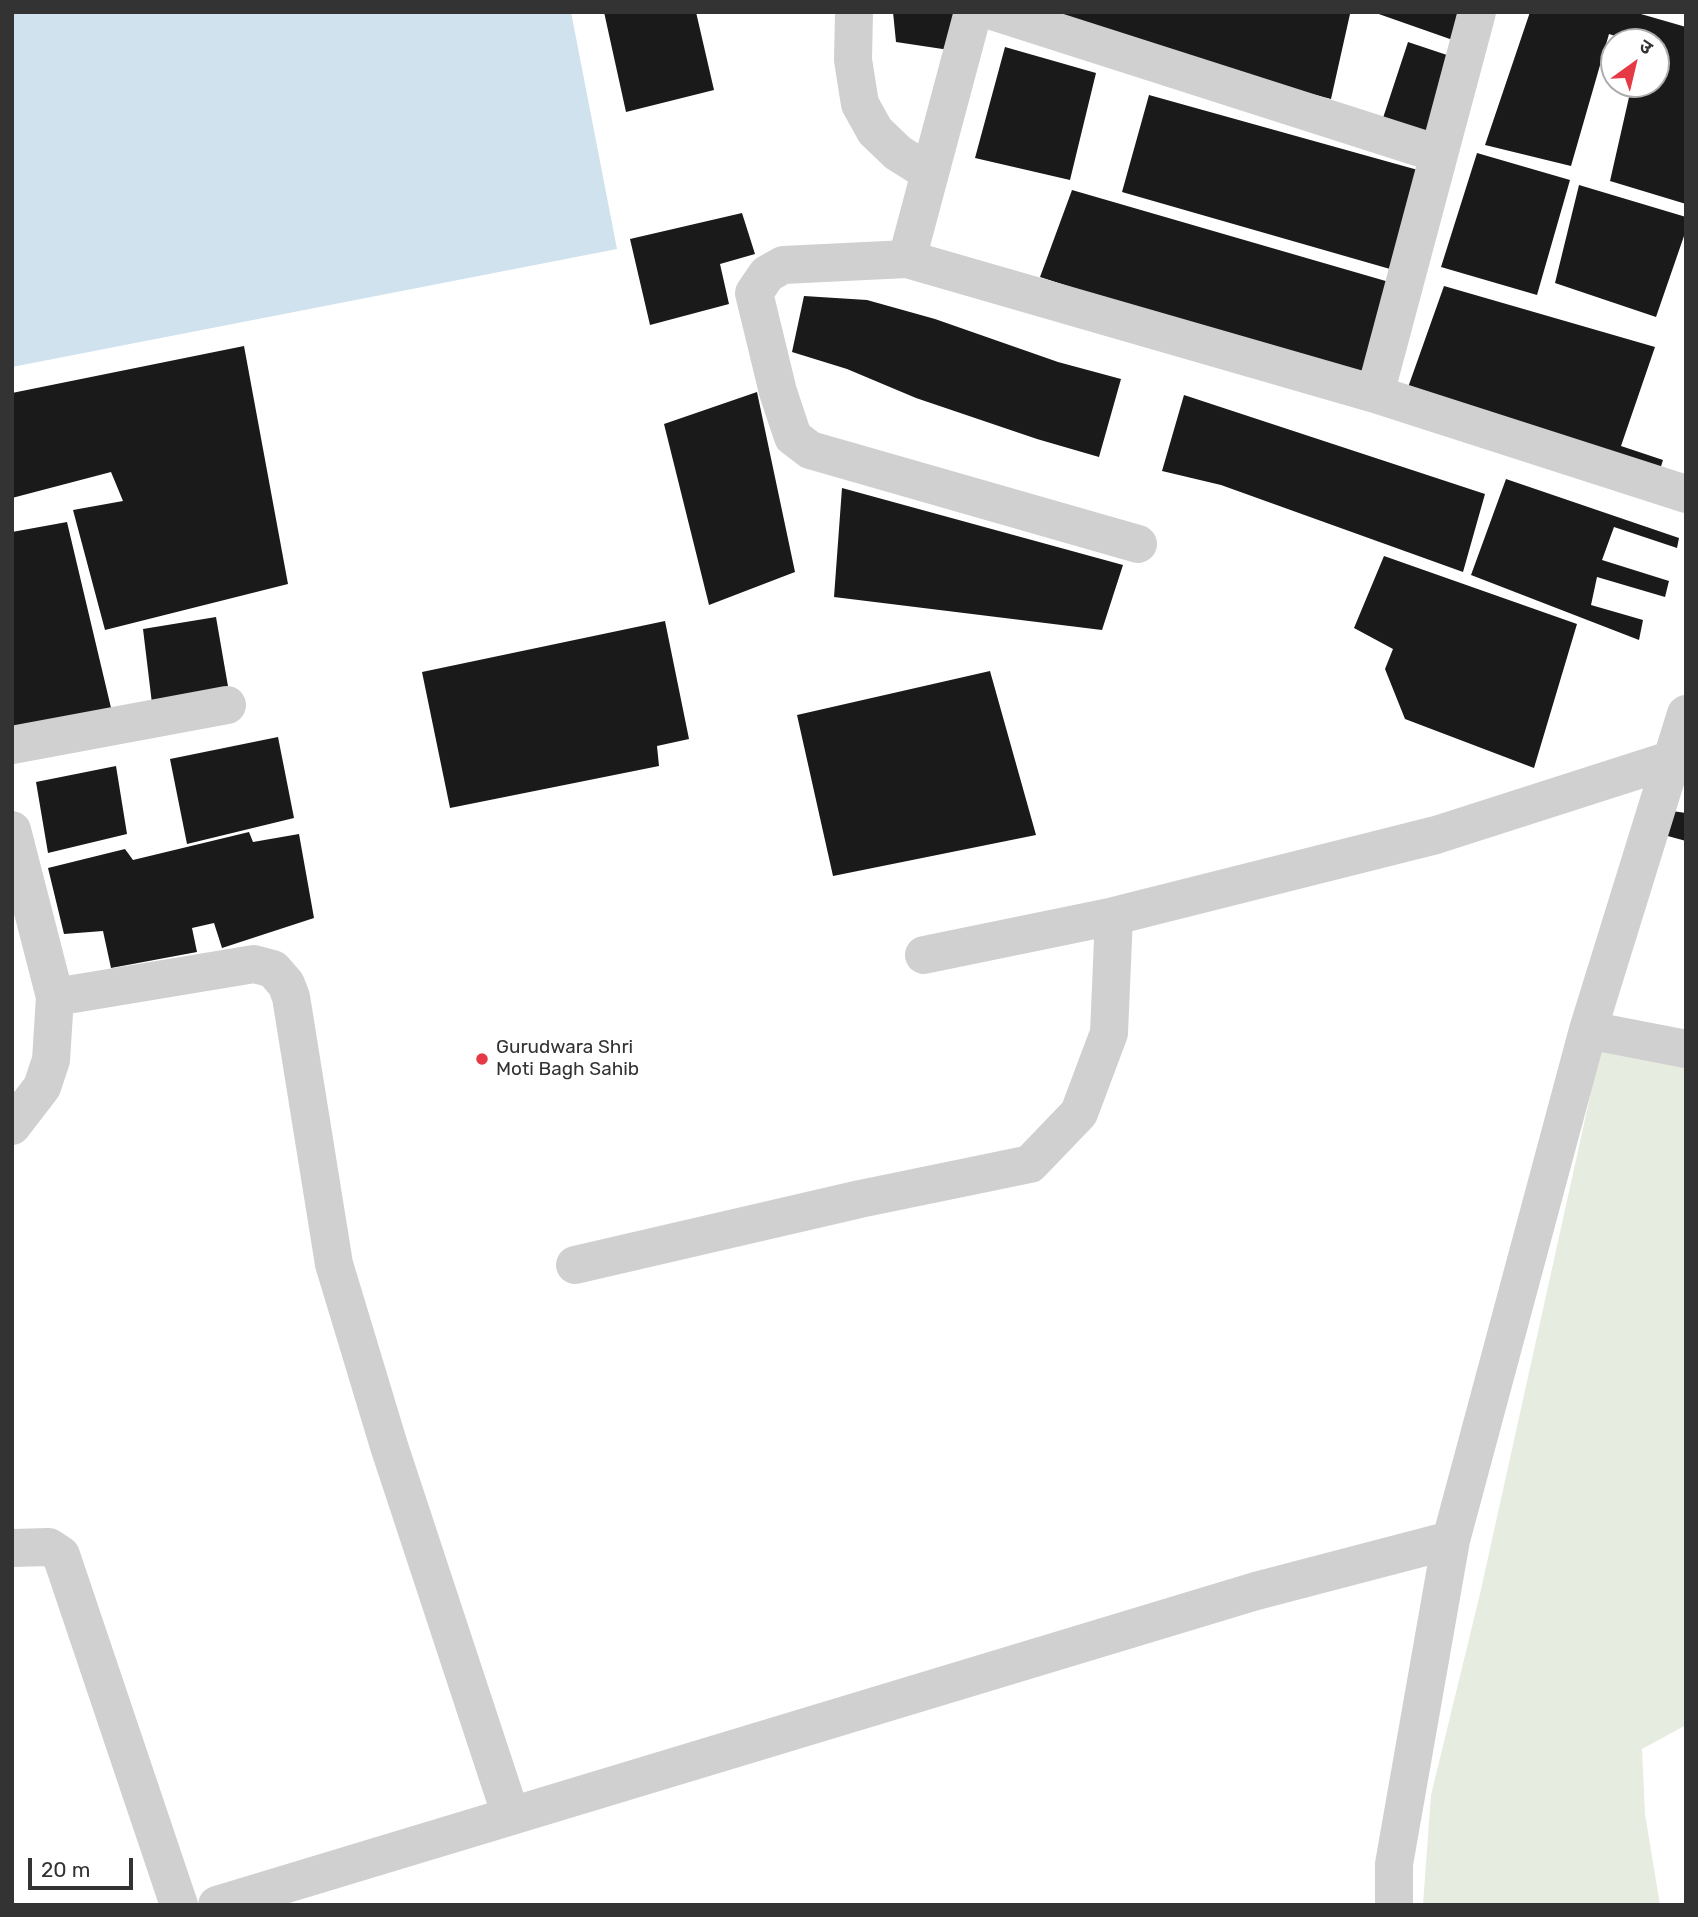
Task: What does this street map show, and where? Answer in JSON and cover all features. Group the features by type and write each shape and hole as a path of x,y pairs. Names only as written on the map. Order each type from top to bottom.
{"street":[{"path":"854,12 853,60 860,104 876,131 898,153 930,173"},
{"path":"907,259 973,12"},
{"path":"995,12 1439,154"},
{"path":"1375,394 1477,12"},
{"path":"1138,544 810,450 793,437 778,392 754,293 767,274 783,265 907,259 1375,394 1686,494"},
{"path":"12,745 227,705"},
{"path":"1394,1905 1394,1864 1451,1540 1588,1030 1686,714"},
{"path":"924,954 1114,916 1436,835 1673,759"},
{"path":"12,830 55,997 51,1060 43,1087 12,1126"},
{"path":"575,1265 860,1199 1030,1164 1079,1113 1108,1034 1114,916"},
{"path":"55,997 254,964 273,969 286,984 291,997 334,1264 389,1446 511,1816"},
{"path":"1588,1030 1686,1049"},
{"path":"217,1905 1256,1591 1451,1540"},
{"path":"12,1548 49,1547 61,1555 179,1905"}],"shaded area":[{"path":"1603,1038 1686,1055 1686,1725 1642,1749 1645,1814 1660,1905 1423,1905 1431,1795 1480,1594"}],"water":[{"path":"12,12 571,12 617,249 12,367"}],"building":[{"path":"604,12 696,12 714,90 626,112"},
{"path":"893,12 960,12 956,51 896,42"},
{"path":"1028,12 1350,14 1331,99 1216,69"},
{"path":"1373,12 1476,12 1467,45"},
{"path":"1530,12 1634,12 1686,27 1686,204 1610,181 1629,98 1670,98 1670,28 1600,28 1600,65 1571,166 1485,145"},
{"path":"1408,42 1459,59 1437,134 1382,121"},
{"path":"1005,47 1096,73 1070,180 975,158"},
{"path":"1149,95 1425,172 1397,271 1122,192"},
{"path":"1477,153 1570,180 1537,295 1441,267"},
{"path":"1579,185 1686,217 1686,237 1684,236 1656,317 1555,283"},
{"path":"1072,190 1396,284 1367,383 1040,277"},
{"path":"742,213 755,254 720,264 729,304 650,325 630,239"},
{"path":"1444,286 1655,347 1621,446 1663,460 1657,479 1406,393"},
{"path":"804,296 867,300 935,319 1058,362 1121,379 1099,457 916,398 847,369 792,352"},
{"path":"244,346 288,584 105,630 73,510 123,501 111,472 12,498 12,393"},
{"path":"757,392 795,572 709,605 664,424"},
{"path":"1184,395 1485,494 1463,572 1221,485 1162,471"},
{"path":"1506,479 1679,538 1677,548 1614,527 1602,560 1669,581 1665,597 1597,577 1591,605 1643,620 1639,640 1471,575"},
{"path":"842,488 1123,565 1102,630 834,597"},
{"path":"67,522 112,712 12,736 12,532"},
{"path":"1384,556 1577,624 1534,768 1405,719 1385,669 1393,649 1354,628"},
{"path":"216,617 229,692 153,712 143,629"},
{"path":"665,621 689,739 657,746 659,766 450,808 422,672"},
{"path":"990,671 1036,835 833,876 797,715"},
{"path":"278,737 294,818 187,844 170,759"},
{"path":"116,766 127,834 48,853 36,782"},
{"path":"1672,811 1686,813 1686,841 1664,835"},
{"path":"249,832 253,842 299,834 314,918 222,948 214,923 192,928 197,952 111,968 103,931 64,934 48,868 125,849 133,860"}],"place":[{"name":"Gurudwara Shri Moti Bagh Sahib","path":"482,1059"}]}
